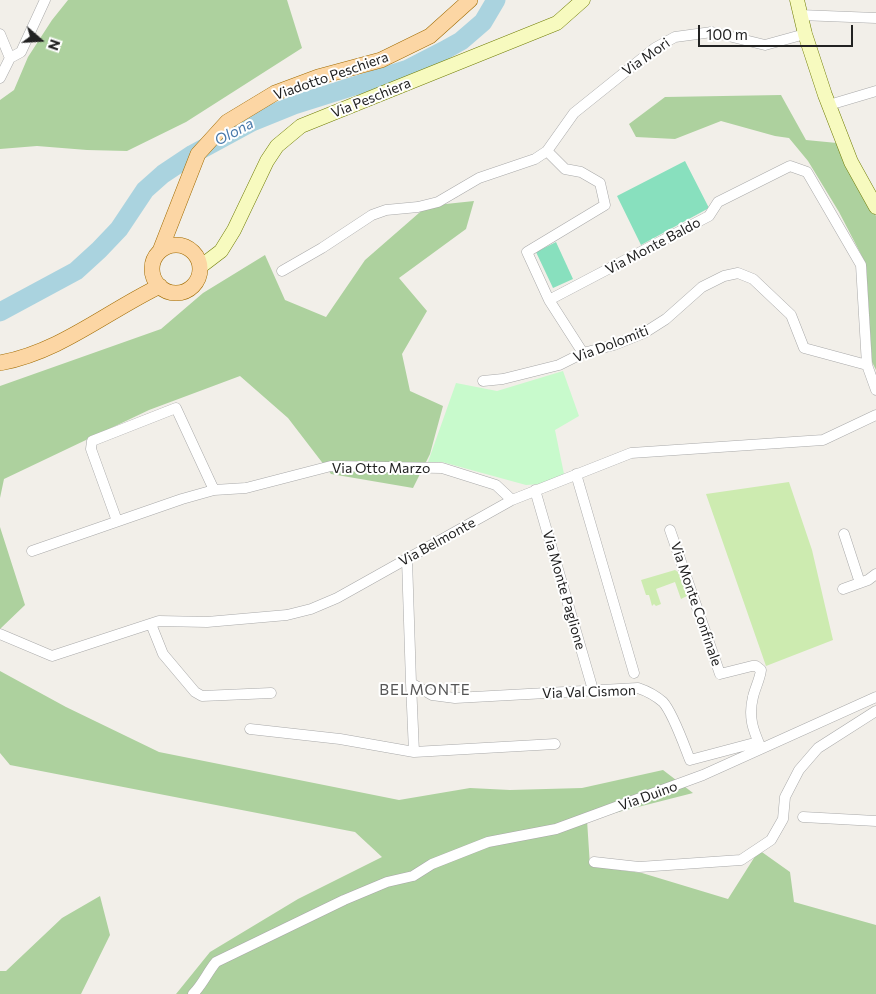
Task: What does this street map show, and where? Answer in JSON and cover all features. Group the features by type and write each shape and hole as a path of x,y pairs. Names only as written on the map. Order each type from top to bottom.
{"main road":[{"name":"Viadotto Peschiera","path":"174,212 198,154 227,122 275,93 318,77 381,60 430,36 470,0"},
{"path":"174,212 186,246"},
{"path":"136,298 152,271 155,257 160,251 174,212"},
{"path":"160,251 172,245 186,246 193,251 199,262"},
{"name":"Via Peschiera","path":"160,286 173,293 186,290 197,281 199,262"},
{"path":"0,363 45,350 99,322 136,298 160,286 153,277 152,271"}],"street":[{"path":"0,78 10,58 21,52 45,0"},
{"name":"Via Peschiera","path":"199,262 221,251 234,230 267,161 277,146 301,126 557,23 582,0"},
{"path":"797,0 805,34 850,162 876,207"},
{"path":"800,16 876,18"},
{"name":"Via Mori","path":"282,271 372,216 386,210 418,207 438,202 478,178 534,160 547,151 574,113 654,48 675,37 712,32 765,45 805,34"},
{"path":"0,34 10,58"},
{"path":"829,105 876,91"},
{"path":"547,151 565,169 582,172 600,183 605,205 527,252 549,300 583,353"},
{"name":"Via Monte Baldo","path":"549,300 709,216 718,202 790,166 807,172 861,265 867,366"},
{"name":"Via Dolomiti","path":"483,381 559,365 583,353 614,345 644,333 666,319 702,287 724,276 738,273 753,279 791,315 804,348 867,366"},
{"path":"867,366 876,390"},
{"path":"117,522 90,449 92,441 176,408 214,490"},
{"name":"Via Belmonte","path":"0,634 52,656 159,621 207,622 287,615 311,609 337,598 512,500 631,453 823,440 876,416"},
{"name":"Via Otto Marzo","path":"32,551 182,499 214,490 246,488 331,466 442,468 496,485 512,500"},
{"path":"576,474 634,673"},
{"name":"Via Monte Paglione","path":"535,490 592,690"},
{"name":"Via Monte Confinale","path":"670,530 720,674 752,666 756,666 760,670 752,704 751,724 760,745"},
{"path":"844,534 860,583"},
{"path":"407,559 414,752"},
{"path":"844,590 876,574"},
{"path":"151,624 163,654 195,692 202,696 272,693"},
{"name":"Via Val Cismon","path":"411,684 432,695 455,698 638,688 648,691 663,703 690,760 760,745"},
{"name":"Via Duino","path":"193,994 202,986 206,974 216,962 344,900 387,882 414,876 432,864 488,842 556,829 702,775 760,745 876,697"},
{"path":"594,862 639,867 741,860 771,840 783,819 785,797 800,770 818,748 876,710"},
{"path":"250,729 340,739 414,752 555,744"},
{"path":"802,816 876,821"}],"green space":[{"path":"68,0 287,0 302,48 186,122 127,151 37,146 0,149 0,100 14,90 28,57 52,20"},
{"path":"781,95 806,140 837,143 876,216 876,370 872,362 866,264 839,212 808,161 789,138 721,121 675,139 636,137 629,124 665,97"},
{"path":"685,161 709,208 641,245 617,196"},
{"path":"474,201 466,229 399,278 427,311 402,354 410,391 443,406 430,454 413,488 331,474 288,418 240,376 149,410 4,479 0,498 0,386 161,329 203,293 265,255 285,300 326,317 365,260 427,206"},
{"path":"556,242 573,279 553,288 536,252"},
{"path":"563,371 579,416 555,430 564,474 540,484 526,485 442,462 428,462 456,383 497,391"},
{"path":"789,482 812,550 833,640 766,666 706,494"},
{"path":"0,527 25,605 0,629"},
{"path":"675,570 678,572 687,596 681,599 675,582 656,589 661,604 656,606 654,604 652,606 649,595 646,595 641,580"},
{"path":"0,671 66,707 159,752 399,800 470,788 510,790 582,788 663,770 693,793 587,820 590,866 642,873 728,899 759,850 790,872 794,902 876,925 876,994 176,994 210,952 298,899 382,857 355,832 10,765 0,753"},
{"path":"100,896 110,935 81,994 0,994 0,971 6,971 62,918"}],"waterway":[{"name":"Olona","path":"0,312 76,271 119,229 145,190 163,174 193,154 252,122 294,105 408,69 461,41 483,22 496,0"}],"district":[{"name":"BELMONTE","path":"425,690"}]}
